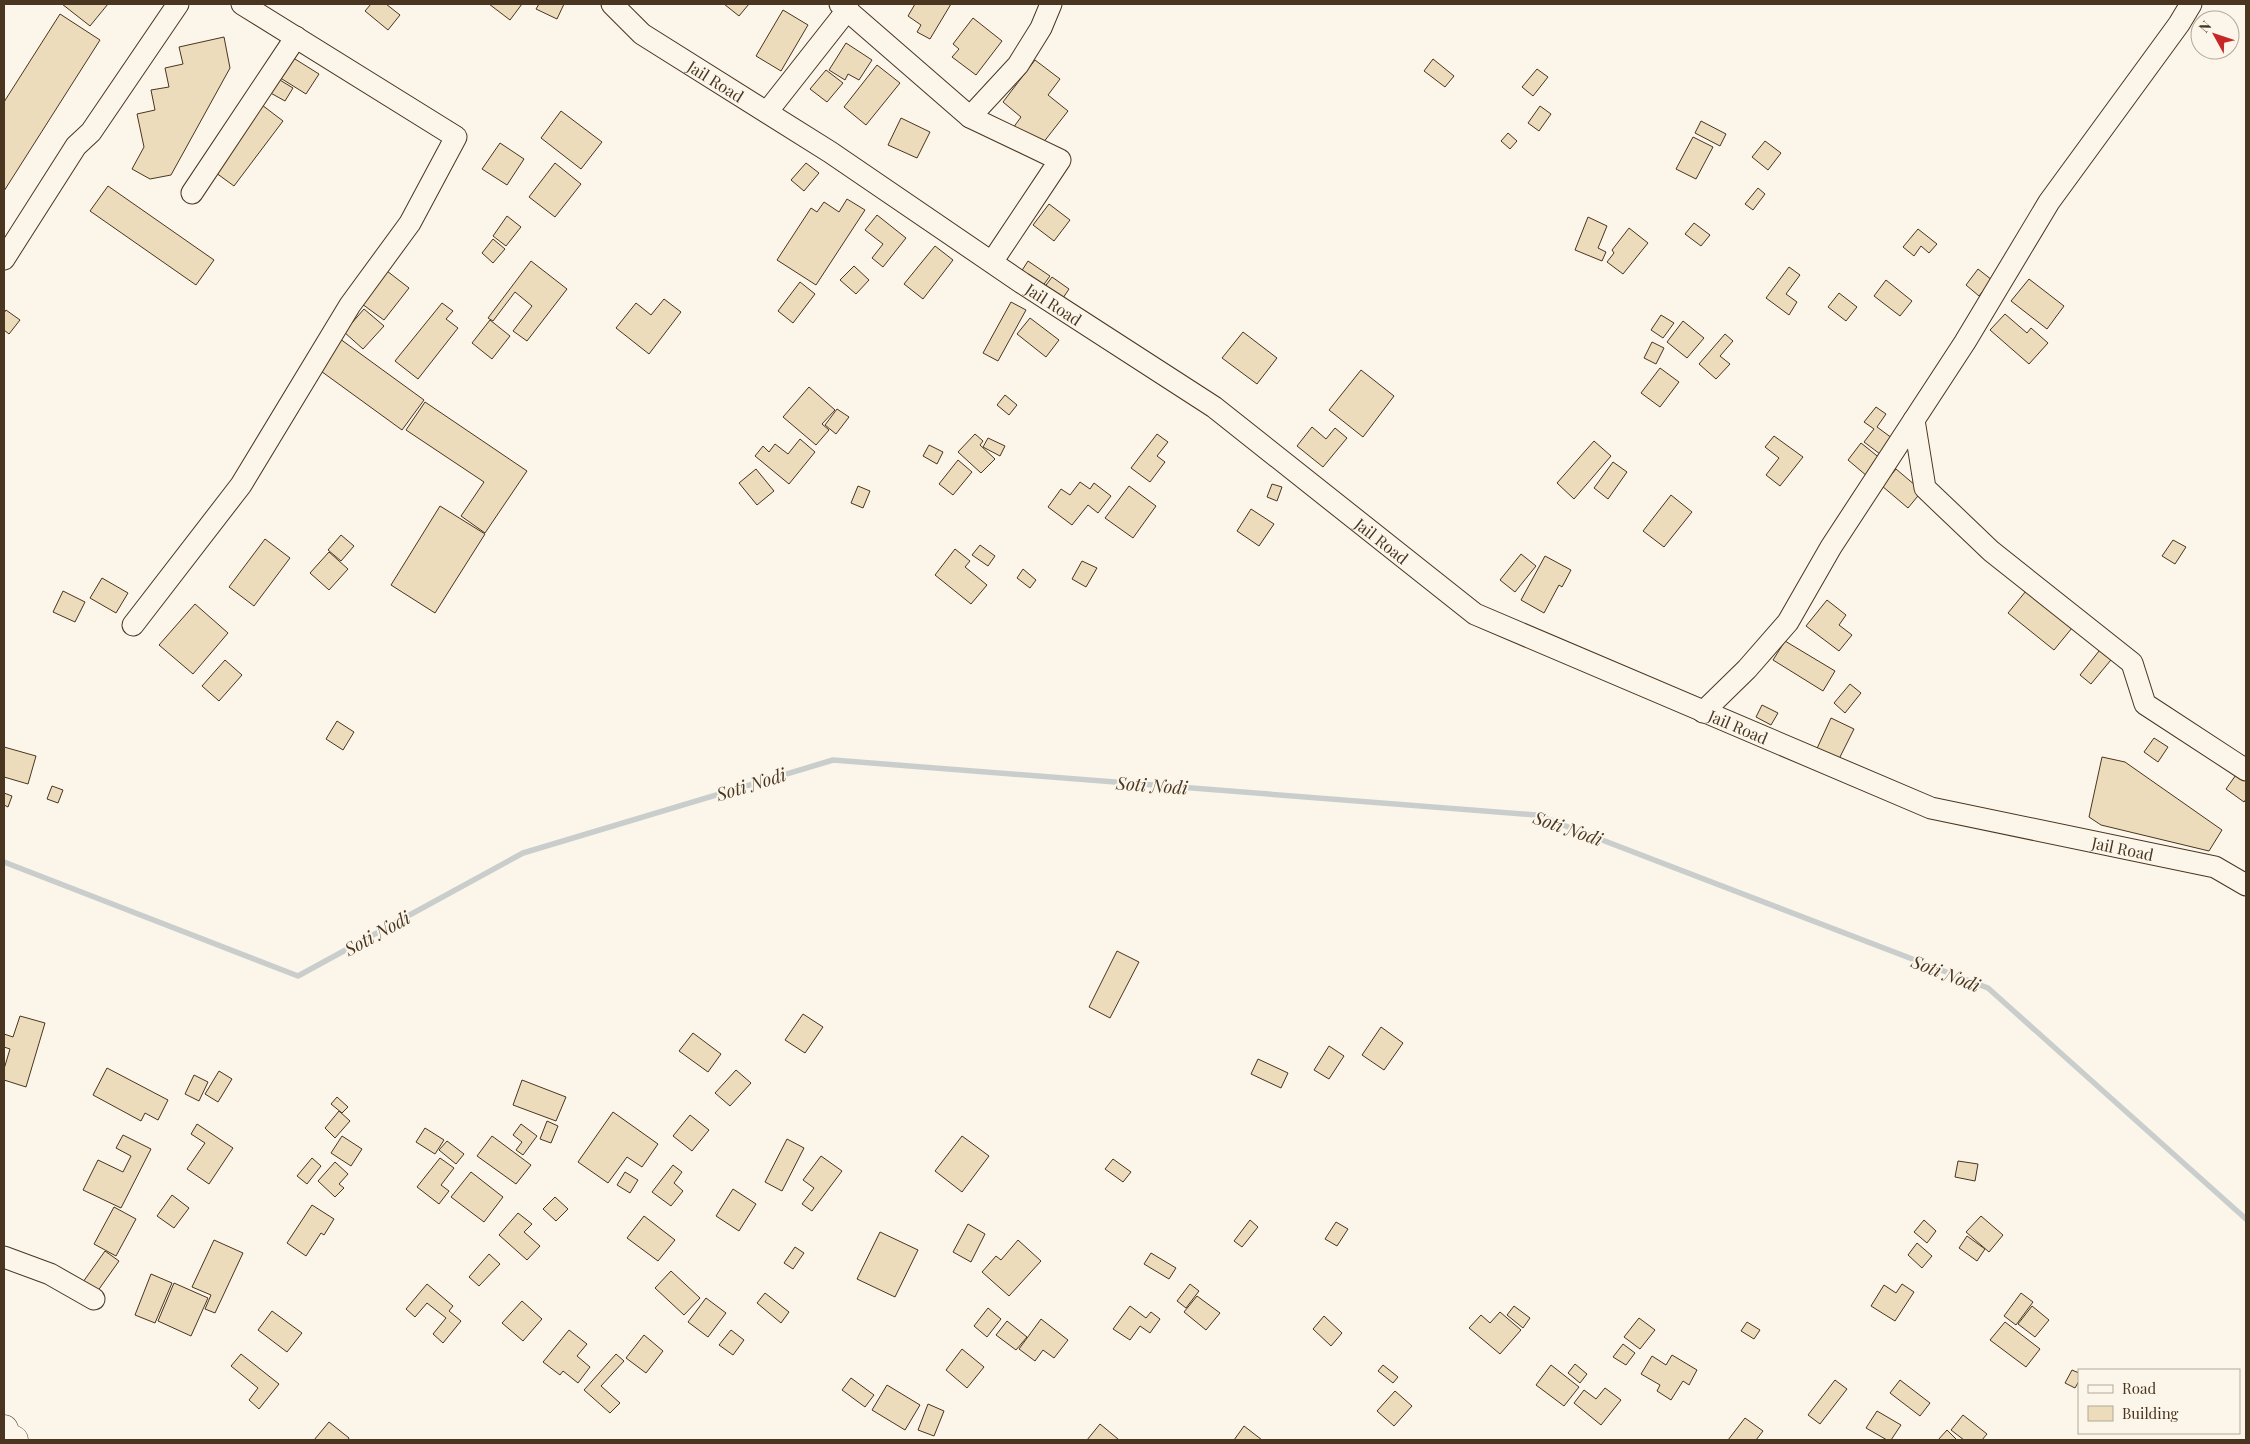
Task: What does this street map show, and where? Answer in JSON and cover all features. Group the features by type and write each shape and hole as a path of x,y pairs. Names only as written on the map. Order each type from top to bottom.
{"highway":[{"path":"4,1429 7,1436 14,1440"}],"street":[{"path":"4,259 76,146 92,132 178,4"},
{"path":"133,625 241,485 350,305 410,223 456,137 242,4"},
{"name":"Jail Road","path":"612,4 642,34 830,152 992,262 1214,407 1475,614 1931,808 2215,867 2246,885"},
{"path":"970,116 1018,65 1041,28 1051,4"},
{"path":"1703,712 1747,669 1788,622 1831,547 1965,342 2049,202 2179,24 2191,4"},
{"path":"767,112 844,7 970,116 1060,160 992,262"},
{"path":"192,193 296,37"},
{"path":"1914,420 1925,488 1991,551 2132,663 2144,704 2246,770"},
{"path":"4,1257 50,1274 94,1299"}],"building":[{"path":"62,4 108,4 90,26"},
{"path":"371,4 386,4 400,15 388,30 365,11"},
{"path":"489,4 522,4 510,20"},
{"path":"539,4 564,4 557,19 536,9"},
{"path":"724,4 749,4 739,16"},
{"path":"915,4 951,4 930,39 917,32 921,25 908,16"},
{"path":"783,10 808,25 781,71 756,56"},
{"path":"60,14 100,40 4,191 4,102"},
{"path":"973,18 1002,41 976,75 952,57 959,49 953,44"},
{"path":"224,37 230,68 171,175 150,179 132,169 144,147 137,114 155,110 151,90 169,87 165,68 183,64 179,47"},
{"path":"846,43 872,60 859,80 848,74 845,80 829,70"},
{"path":"287,54 319,74 306,94 274,74"},
{"path":"1433,59 1454,76 1445,87 1424,71"},
{"path":"1035,60 1060,79 1048,95 1068,111 1039,148 1013,128 1021,117 1003,102"},
{"path":"877,65 900,83 866,125 844,107"},
{"path":"1537,69 1548,77 1533,96 1522,87"},
{"path":"826,70 843,83 827,102 810,89"},
{"path":"275,77 293,88 285,101 267,91"},
{"path":"262,105 283,121 234,186 212,170"},
{"path":"1540,106 1551,114 1539,131 1528,123"},
{"path":"561,111 602,142 581,169 541,138"},
{"path":"901,118 930,132 917,158 888,145"},
{"path":"1701,121 1726,134 1720,146 1695,133"},
{"path":"1508,133 1517,141 1510,149 1501,141"},
{"path":"1693,137 1713,147 1696,179 1676,169"},
{"path":"1765,141 1781,153 1768,170 1752,157"},
{"path":"500,143 524,159 507,185 482,169"},
{"path":"555,163 581,184 555,217 529,197"},
{"path":"806,163 819,173 804,191 791,180"},
{"path":"108,186 214,260 196,285 90,211"},
{"path":"1758,188 1765,194 1753,210 1745,204"},
{"path":"847,199 865,210 816,285 777,260 811,208 817,212 824,202 839,212"},
{"path":"1049,204 1070,220 1054,241 1033,225"},
{"path":"877,215 906,238 883,267 872,258 883,244 865,230"},
{"path":"507,216 521,227 506,246 493,236"},
{"path":"1588,217 1607,226 1598,248 1606,252 1602,261 1575,250"},
{"path":"1694,223 1710,235 1701,246 1685,234"},
{"path":"1629,228 1648,243 1623,274 1607,262 1614,253 1612,250"},
{"path":"1918,229 1937,244 1929,253 1921,246 1914,256 1903,247"},
{"path":"493,239 505,249 493,263 482,253"},
{"path":"935,246 953,260 923,299 904,284"},
{"path":"531,261 567,289 527,341 513,331 532,306 515,292 493,321 488,318"},
{"path":"1028,261 1050,276 1042,287 1021,272"},
{"path":"854,266 869,280 856,294 840,280"},
{"path":"1789,267 1800,275 1786,294 1797,302 1789,315 1766,298"},
{"path":"1978,269 1992,280 1979,296 1966,285"},
{"path":"387,271 409,288 384,320 362,304"},
{"path":"1052,277 1069,289 1059,304 1041,292"},
{"path":"2029,279 2064,306 2047,329 2011,301"},
{"path":"1886,280 1912,301 1900,316 1874,296"},
{"path":"800,282 815,294 793,323 778,311"},
{"path":"1839,293 1857,307 1846,321 1828,307"},
{"path":"664,299 681,312 649,354 616,328 636,303 651,315"},
{"path":"1011,302 1026,310 998,361 983,353"},
{"path":"442,303 453,311 446,319 458,328 418,379 395,361"},
{"path":"364,309 384,326 363,349 344,332"},
{"path":"6,310 20,320 9,334 4,330 4,313"},
{"path":"2005,314 2027,333 2031,328 2048,343 2029,364 1990,330"},
{"path":"1661,315 1674,323 1663,338 1651,330"},
{"path":"1030,318 1059,340 1046,357 1017,334"},
{"path":"490,320 510,336 492,359 472,343"},
{"path":"1683,321 1704,338 1687,358 1667,342"},
{"path":"1243,332 1277,358 1257,384 1222,358"},
{"path":"1725,334 1733,341 1720,356 1730,364 1716,379 1699,364"},
{"path":"336,336 424,400 402,430 314,366"},
{"path":"1652,342 1664,348 1656,364 1644,358"},
{"path":"1660,368 1679,382 1660,407 1641,393"},
{"path":"1361,370 1394,396 1363,437 1329,410"},
{"path":"809,387 835,410 822,424 829,430 816,445 783,417"},
{"path":"1005,395 1017,405 1009,415 997,405"},
{"path":"425,402 527,471 485,533 461,516 484,482 406,430"},
{"path":"1876,407 1886,414 1877,427 1896,441 1884,457 1864,442 1874,429 1864,422"},
{"path":"837,409 849,417 836,434 825,425"},
{"path":"1312,427 1326,439 1335,428 1347,438 1323,467 1297,446"},
{"path":"975,434 983,441 980,445 995,459 981,473 958,452"},
{"path":"1157,434 1168,442 1157,456 1165,462 1150,482 1131,468"},
{"path":"1774,436 1803,457 1780,486 1766,475 1779,458 1765,447"},
{"path":"988,438 1005,446 1000,456 983,447"},
{"path":"800,439 815,452 789,484 755,456 763,446 769,452 775,444 788,454"},
{"path":"1594,441 1611,456 1574,499 1557,483"},
{"path":"1861,443 1881,459 1867,476 1848,460"},
{"path":"929,445 943,452 937,464 923,456"},
{"path":"958,460 972,472 953,495 939,484"},
{"path":"1613,462 1627,472 1608,499 1594,488"},
{"path":"756,469 774,491 757,505 739,483"},
{"path":"1896,469 1922,491 1908,508 1882,486"},
{"path":"1080,482 1090,489 1094,483 1111,496 1098,513 1088,505 1072,525 1048,507 1061,489 1070,495"},
{"path":"1272,484 1282,487 1277,501 1267,497"},
{"path":"858,486 870,491 863,508 851,503"},
{"path":"1129,486 1156,506 1133,538 1105,518"},
{"path":"1671,495 1692,512 1664,547 1643,531"},
{"path":"440,506 485,534 435,613 391,585"},
{"path":"1251,509 1274,524 1259,546 1237,531"},
{"path":"341,535 354,546 341,561 328,550"},
{"path":"265,539 290,558 254,606 229,587"},
{"path":"2173,540 2186,547 2175,564 2162,556"},
{"path":"980,545 995,556 988,566 972,555"},
{"path":"955,549 970,561 965,567 987,585 971,604 935,575"},
{"path":"329,552 348,569 329,590 310,573"},
{"path":"1521,554 1536,566 1515,592 1500,580"},
{"path":"1545,556 1571,570 1562,587 1559,585 1544,613 1521,600"},
{"path":"1082,561 1097,568 1086,587 1072,579"},
{"path":"1023,569 1036,580 1030,588 1017,578"},
{"path":"102,578 128,593 116,613 90,598"},
{"path":"63,591 85,602 75,622 53,612"},
{"path":"2026,591 2072,628 2054,650 2008,613"},
{"path":"1827,600 1846,615 1839,625 1852,635 1839,651 1806,626"},
{"path":"195,604 228,633 193,674 159,645"},
{"path":"1785,641 1835,671 1823,691 1773,660"},
{"path":"2103,646 2115,655 2091,684 2080,675"},
{"path":"225,660 242,675 219,701 202,686"},
{"path":"1850,684 1861,693 1845,713 1834,703"},
{"path":"1762,705 1778,713 1771,725 1756,717"},
{"path":"1831,718 1854,729 1836,765 1814,755"},
{"path":"337,721 354,732 343,750 326,739"},
{"path":"2154,738 2168,747 2158,762 2144,752"},
{"path":"4,747 36,756 28,784 4,777"},
{"path":"2102,757 2125,762 2222,830 2209,851 2101,825 2089,817"},
{"path":"2238,772 2246,777 2246,799 2244,802 2226,789"},
{"path":"52,786 63,790 58,803 47,799"},
{"path":"4,793 12,796 8,807 4,805"},
{"path":"1117,951 1139,962 1110,1018 1089,1007"},
{"path":"803,1014 823,1027 805,1053 785,1040"},
{"path":"20,1016 45,1023 26,1087 4,1080 4,1069 10,1049 4,1047 4,1034 13,1037"},
{"path":"1381,1027 1403,1043 1384,1070 1362,1055"},
{"path":"693,1033 721,1054 708,1072 679,1051"},
{"path":"1329,1046 1344,1056 1329,1079 1314,1070"},
{"path":"1258,1059 1288,1073 1281,1088 1251,1074"},
{"path":"107,1068 168,1100 158,1120 145,1113 141,1121 93,1095"},
{"path":"736,1070 751,1083 730,1106 715,1093"},
{"path":"219,1071 232,1079 218,1102 205,1094"},
{"path":"194,1075 208,1082 199,1101 185,1094"},
{"path":"522,1080 566,1097 556,1121 513,1105"},
{"path":"337,1097 348,1107 342,1113 331,1104"},
{"path":"339,1111 350,1121 335,1138 325,1128"},
{"path":"613,1112 658,1144 642,1167 627,1157 608,1183 578,1162"},
{"path":"690,1115 709,1130 692,1151 673,1136"},
{"path":"547,1121 558,1126 551,1143 540,1139"},
{"path":"197,1124 233,1148 209,1184 187,1169 205,1143 191,1134"},
{"path":"521,1124 537,1136 523,1155 516,1150 522,1142 513,1135"},
{"path":"425,1128 444,1140 435,1154 416,1142"},
{"path":"123,1135 151,1149 121,1208 83,1190 98,1160 123,1172 131,1156 116,1148"},
{"path":"342,1136 362,1149 351,1166 331,1153"},
{"path":"492,1136 531,1165 516,1184 477,1156"},
{"path":"962,1136 989,1156 962,1192 935,1171"},
{"path":"787,1139 804,1148 782,1191 765,1182"},
{"path":"447,1141 464,1154 456,1164 439,1150"},
{"path":"821,1156 842,1171 812,1211 802,1204 814,1188 803,1180"},
{"path":"312,1158 321,1166 307,1184 297,1176"},
{"path":"440,1158 454,1168 441,1185 449,1191 439,1204 417,1187"},
{"path":"1113,1159 1131,1172 1123,1182 1105,1169"},
{"path":"1958,1161 1978,1164 1975,1181 1955,1177"},
{"path":"335,1162 348,1174 339,1184 344,1188 335,1197 318,1181"},
{"path":"673,1165 682,1172 674,1183 683,1191 671,1206 652,1192"},
{"path":"471,1172 503,1197 484,1222 451,1197"},
{"path":"625,1172 638,1180 630,1193 617,1185"},
{"path":"733,1189 756,1204 739,1231 716,1216"},
{"path":"172,1195 189,1208 174,1228 157,1216"},
{"path":"555,1197 568,1209 556,1221 543,1209"},
{"path":"312,1205 334,1219 324,1235 321,1233 306,1256 287,1243"},
{"path":"114,1207 136,1219 116,1256 94,1244"},
{"path":"518,1213 532,1224 524,1232 540,1246 527,1260 499,1235"},
{"path":"644,1216 675,1240 658,1261 627,1238"},
{"path":"1981,1216 2003,1235 1989,1252 1966,1232"},
{"path":"1250,1220 1258,1227 1242,1247 1234,1241"},
{"path":"1924,1220 1936,1231 1927,1243 1914,1232"},
{"path":"1336,1222 1348,1229 1337,1246 1325,1239"},
{"path":"968,1224 985,1234 971,1262 953,1252"},
{"path":"880,1232 918,1250 895,1297 857,1279"},
{"path":"1967,1236 1985,1249 1977,1261 1959,1248"},
{"path":"214,1240 243,1253 215,1313 205,1309 211,1295 192,1287"},
{"path":"1018,1240 1041,1261 1009,1296 982,1272 996,1256 1001,1260"},
{"path":"1917,1243 1932,1256 1922,1268 1908,1255"},
{"path":"795,1247 804,1253 793,1269 784,1263"},
{"path":"105,1251 119,1261 97,1292 83,1282"},
{"path":"1151,1253 1176,1268 1169,1279 1144,1264"},
{"path":"489,1254 500,1264 479,1286 469,1277"},
{"path":"671,1271 700,1298 684,1315 655,1288"},
{"path":"151,1274 172,1283 155,1323 135,1315"},
{"path":"174,1283 208,1298 191,1336 158,1321"},
{"path":"427,1284 453,1306 449,1311 461,1321 443,1343 433,1334 446,1318 427,1303 415,1317 406,1309"},
{"path":"1190,1284 1199,1291 1186,1308 1177,1301"},
{"path":"1902,1284 1914,1292 1895,1321 1871,1306 1884,1285 1896,1293"},
{"path":"765,1293 789,1312 781,1323 757,1303"},
{"path":"2021,1293 2033,1302 2016,1325 2004,1316"},
{"path":"1197,1296 1220,1313 1206,1330 1184,1312"},
{"path":"706,1298 726,1313 708,1337 688,1322"},
{"path":"522,1301 542,1319 523,1341 502,1323"},
{"path":"1130,1306 1146,1318 1151,1312 1160,1319 1150,1333 1140,1326 1130,1340 1113,1329"},
{"path":"1514,1306 1530,1318 1523,1328 1507,1315"},
{"path":"2032,1306 2049,1320 2035,1337 2018,1324"},
{"path":"988,1308 1001,1319 987,1337 974,1326"},
{"path":"272,1311 302,1333 287,1352 258,1330"},
{"path":"1500,1312 1521,1330 1500,1354 1469,1328 1481,1315 1490,1323"},
{"path":"1324,1316 1342,1333 1331,1346 1313,1329"},
{"path":"1639,1318 1655,1330 1640,1349 1624,1337"},
{"path":"1041,1319 1068,1340 1054,1358 1043,1350 1035,1361 1019,1349"},
{"path":"1007,1321 1027,1337 1016,1350 996,1335"},
{"path":"1747,1322 1760,1330 1754,1339 1741,1331"},
{"path":"2005,1322 2040,1349 2026,1367 1990,1340"},
{"path":"569,1330 587,1344 577,1356 590,1367 578,1383 563,1371 560,1375 543,1362"},
{"path":"731,1330 744,1340 733,1355 719,1345"},
{"path":"644,1335 663,1351 646,1373 626,1358"},
{"path":"1623,1344 1635,1353 1626,1365 1613,1357"},
{"path":"962,1349 984,1367 967,1388 946,1370"},
{"path":"241,1354 279,1384 259,1409 249,1400 258,1388 231,1366"},
{"path":"616,1354 624,1361 601,1386 620,1403 610,1413 584,1390"},
{"path":"1672,1355 1697,1370 1689,1385 1683,1381 1671,1400 1657,1391 1660,1385 1641,1374 1652,1356 1666,1365"},
{"path":"1575,1364 1587,1374 1580,1383 1568,1373"},
{"path":"1383,1365 1398,1377 1393,1383 1378,1371"},
{"path":"1551,1365 1579,1387 1564,1406 1536,1385"},
{"path":"2072,1370 2078,1373 2078,1383 2075,1388 2065,1383"},
{"path":"851,1378 874,1395 865,1407 842,1390"},
{"path":"1835,1380 1847,1389 1820,1424 1808,1415"},
{"path":"1900,1380 1930,1403 1920,1416 1890,1393"},
{"path":"887,1385 920,1405 905,1430 872,1410"},
{"path":"1605,1388 1621,1400 1601,1425 1574,1403 1584,1390 1596,1399"},
{"path":"1395,1391 1412,1406 1394,1426 1377,1411"},
{"path":"928,1404 944,1411 934,1436 918,1430"},
{"path":"1877,1411 1901,1425 1891,1440 1887,1440 1866,1428"},
{"path":"1963,1415 1987,1434 1982,1440 1964,1440 1951,1430"},
{"path":"1745,1418 1763,1431 1756,1440 1728,1440"},
{"path":"329,1422 349,1438 348,1440 314,1440"},
{"path":"1100,1424 1118,1439 1087,1440"},
{"path":"1244,1426 1262,1440 1234,1440"},
{"path":"1947,1430 1957,1440 1938,1440"}],"waterway":[{"name":"Soti Nodi","path":"4,862 298,976 523,853 833,760 1537,815 1988,988 2246,1219"}]}
